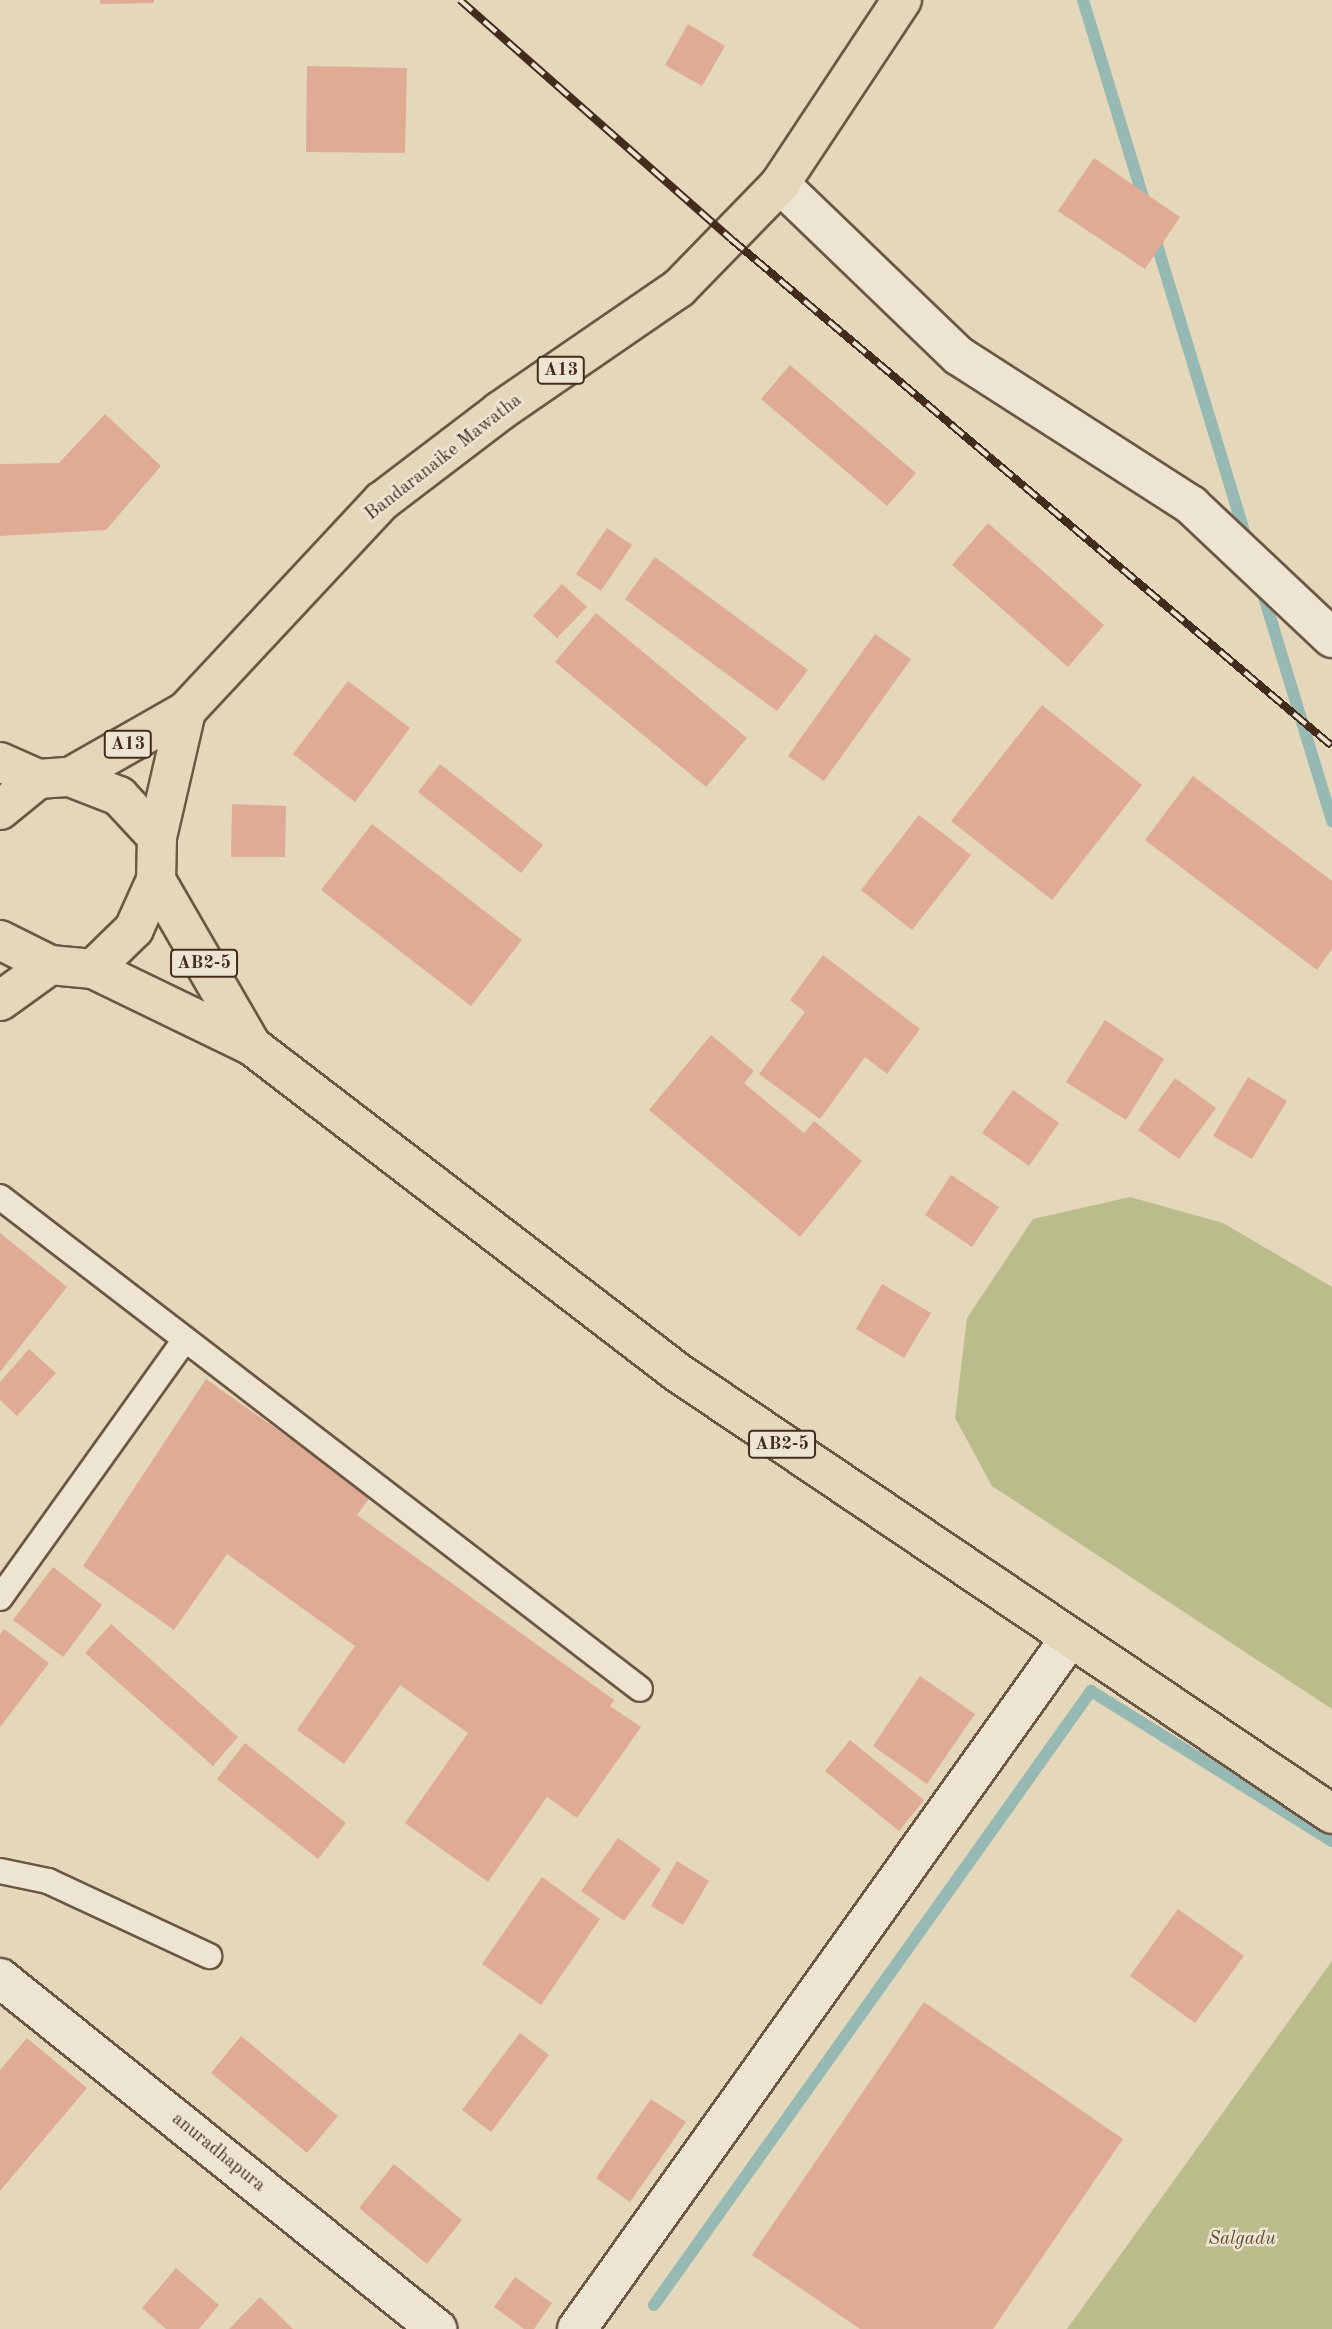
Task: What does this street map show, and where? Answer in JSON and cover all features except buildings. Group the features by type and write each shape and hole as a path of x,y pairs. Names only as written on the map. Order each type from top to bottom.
{"main road":[{"name":"Bandaranaike Mawatha","path":"0,810 54,778 186,711 382,501 500,411 679,288 779,184 902,0"},
{"name":"Bandaranaike Mawatha","path":"156,880 156,837 186,711"},
{"path":"0,762 119,796 156,837"},
{"path":"0,940 50,965 93,969 134,929 156,880"},
{"name":"AB2-5","path":"156,880 252,1046"},
{"path":"0,1000 50,965"},
{"name":"AB2-5","path":"93,969 252,1046 677,1373 1068,1641 1332,1814"}],"street":[{"path":"779,184 959,356 1191,505 1332,638"},
{"path":"577,2329 1068,1641"},
{"name":"anuradhapura","path":"0,1978 437,2329"}],"lane":[{"path":"0,1197 640,1689"},
{"path":"0,1598 184,1341"},
{"path":"0,1871 48,1881 209,1956"}],"green space":[{"path":"1130,1197 1223,1223 1332,1287 1332,1709 992,1486 955,1418 967,1318 1033,1219"},
{"name":"Salgadu","path":"1332,1961 1332,2329 1067,2329"}],"waterway":[{"path":"1083,0 1145,204"},
{"path":"1154,235 1247,542"},
{"path":"1261,587 1332,821"},
{"path":"654,2305 1091,1691 1332,1841"}],"railway":[{"path":"460,0 731,239 1332,746"}]}
